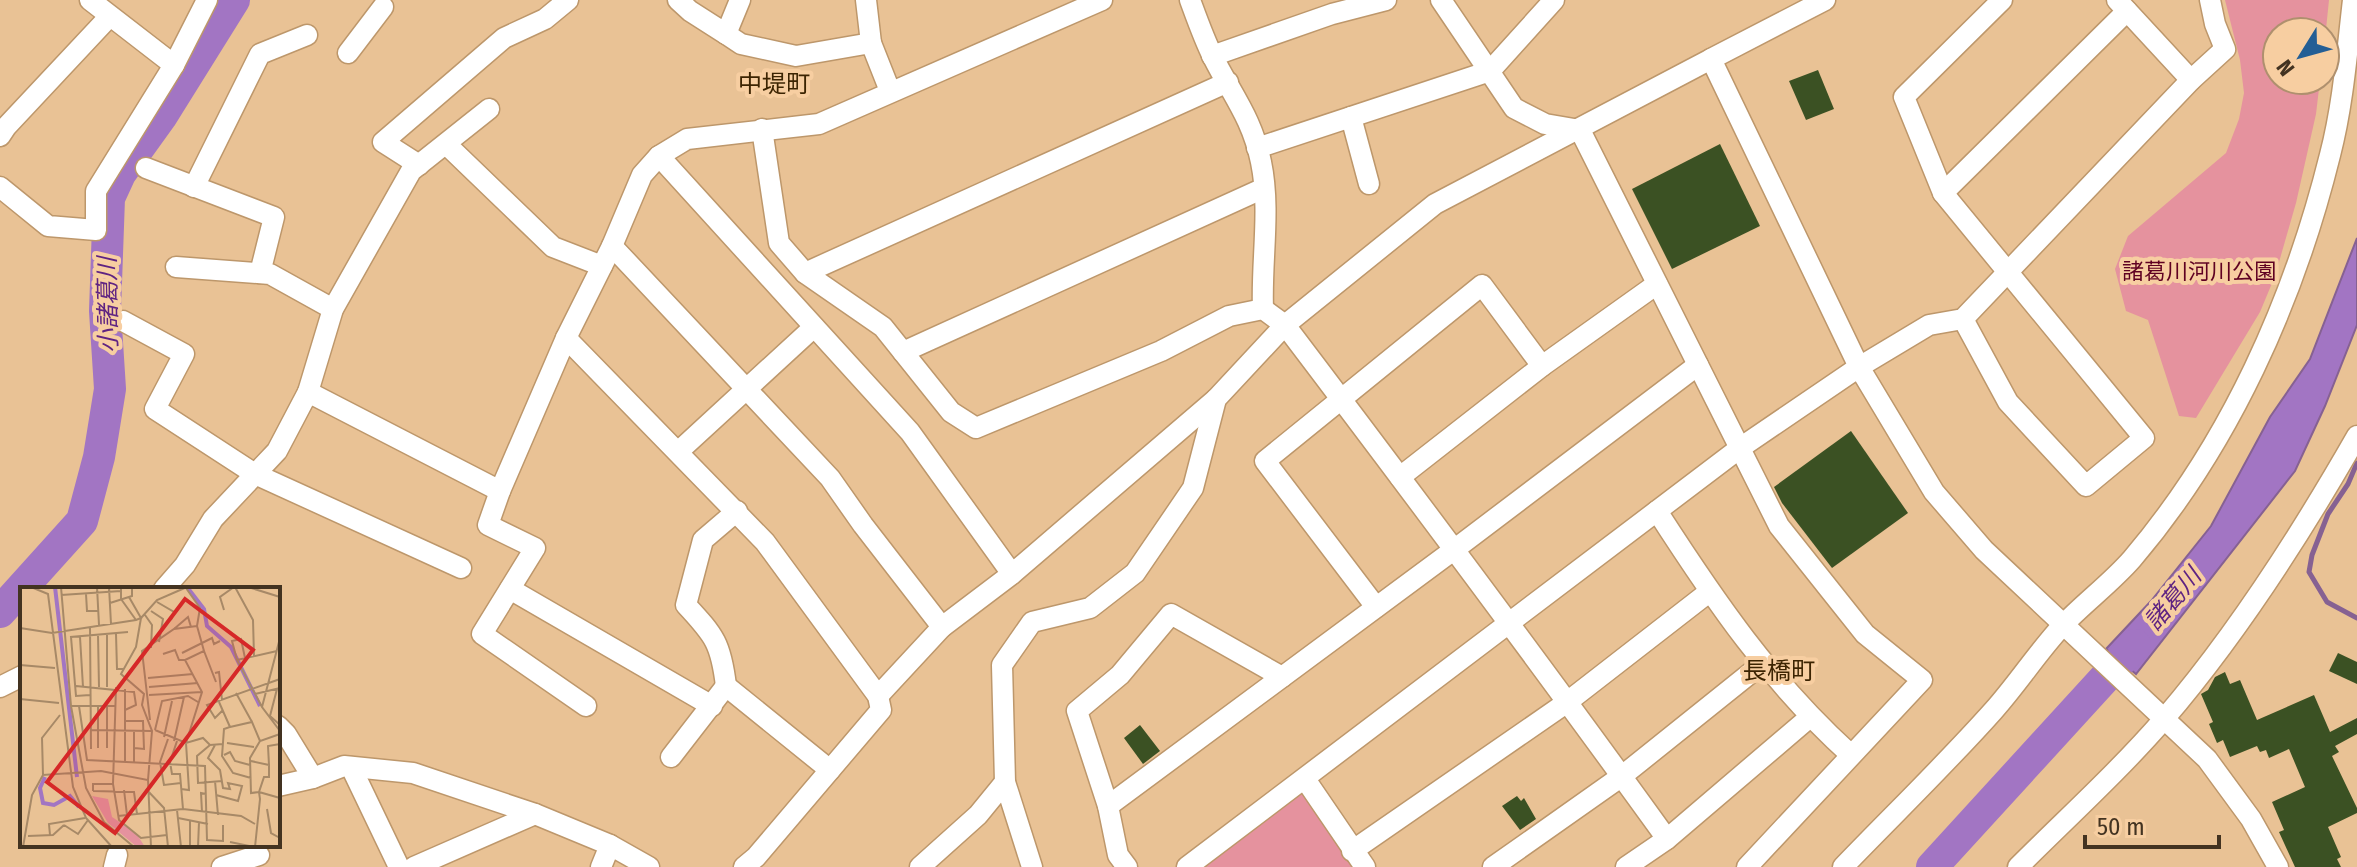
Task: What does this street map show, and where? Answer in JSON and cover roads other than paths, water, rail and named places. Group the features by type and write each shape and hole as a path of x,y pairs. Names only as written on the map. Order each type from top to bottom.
{"street":[{"path":"90,0 174,65"},
{"path":"0,187 48,226 96,230 96,191 174,65 207,0"},
{"path":"419,165 383,142 504,38 545,19 568,0"},
{"path":"678,0 741,44 796,56 871,43"},
{"path":"726,34 740,0"},
{"path":"866,0 871,43 890,91"},
{"path":"586,706 482,634 535,548 488,525 566,338 612,246 642,175 659,156 687,139 819,124 1102,0"},
{"path":"1190,0 1212,56 1247,115 1257,148 1266,215 1263,309"},
{"path":"1212,56 1328,7 1386,0"},
{"path":"1441,0 1514,108 1545,124 1580,130"},
{"path":"1257,148 1490,71 1554,0"},
{"path":"878,696 942,627 1012,574 1216,399 1285,325 1435,204 1580,130 1801,7 1825,0"},
{"path":"1963,319 2008,402 2086,486 2144,438 1943,193 1904,97 2002,0"},
{"path":"1187,867 1740,448 1859,367 1929,325 1963,319 2191,80 2225,49 2210,0"},
{"path":"1843,867 2106,587 2166,515 2208,452 2277,321 2301,258 2331,154 2343,90 2353,0"},
{"path":"348,53 384,2"},
{"path":"1943,193 2122,5 2191,80"},
{"path":"0,136 109,17"},
{"path":"194,187 260,54 307,35"},
{"path":"1711,59 1859,367 1934,492 1984,550 2207,759 2251,819 2278,867"},
{"path":"805,273 1228,82"},
{"path":"166,587 185,565 213,519 277,451 308,392 333,309 411,171 489,109"},
{"path":"1351,117 1369,184"},
{"path":"762,129 779,243 805,273 883,327 951,412 976,428 1161,351 1229,316 1263,309 1285,325 1510,622 1667,839"},
{"path":"1580,130 1779,526 1865,634 1922,680 1747,867"},
{"path":"446,144 553,247 602,266"},
{"path":"659,156 910,432 1012,574"},
{"path":"146,168 274,217 260,273"},
{"path":"903,352 1264,188"},
{"path":"612,246 830,478 942,627"},
{"path":"176,267 270,274 333,309"},
{"path":"1400,477 1542,366 1657,284"},
{"path":"1376,607 1265,461 1482,285 1542,366"},
{"path":"123,321 184,354 155,409 255,474 461,568"},
{"path":"679,451 814,327"},
{"path":"566,338 765,542 878,696 881,710 756,857 744,867"},
{"path":"1108,806 1698,365"},
{"path":"308,392 500,491"},
{"path":"1032,867 1005,782 1002,665 1032,622 1090,608 1135,573 1193,488 1216,399"},
{"path":"2018,867 2238,623 2329,485 2357,436"},
{"path":"671,757 726,686 722,653 707,627 686,605 703,540 737,511"},
{"path":"1657,511 1709,592 1763,663 1810,717 1851,755"},
{"path":"510,589 712,706"},
{"path":"1305,779 1358,859 1709,592"},
{"path":"1127,867 1118,855 1108,806 1077,711 1120,675 1171,614 1282,677"},
{"path":"1493,867 1622,776 1763,663"},
{"path":"0,687 20,677"},
{"path":"726,686 830,770"},
{"path":"1626,867 1667,839 1810,717"},
{"path":"280,728 313,778"},
{"path":"280,786 313,778 344,766 413,773 535,814 610,845 649,867"},
{"path":"351,767 399,867"},
{"path":"920,867 978,815 1005,782"},
{"path":"414,867 535,814"},
{"path":"601,867 610,845"},
{"path":"222,867 259,855"}],"water":[{"path":"2357,238 2357,325 2295,471 2136,674 2106,649 2151,601 2211,526 2270,417 2310,359"}],"waterway":[{"name":"小諸葛川","path":"23,587 82,521 99,457 110,389 105,311 109,198 120,174 161,117 234,0"},
{"path":"2357,463 2348,484 2328,514 2312,555 2309,572 2327,602 2357,618"},
{"name":"小諸葛川","path":"0,612 20,590"},
{"name":"諸葛川","path":"1932,867 2135,645"}],"district":[{"name":"中堤町","path":"774,84"},
{"name":"長橋町","path":"1779,671"}],"park label":[{"name":"諸葛川河川公園","path":"2199,271"}]}
